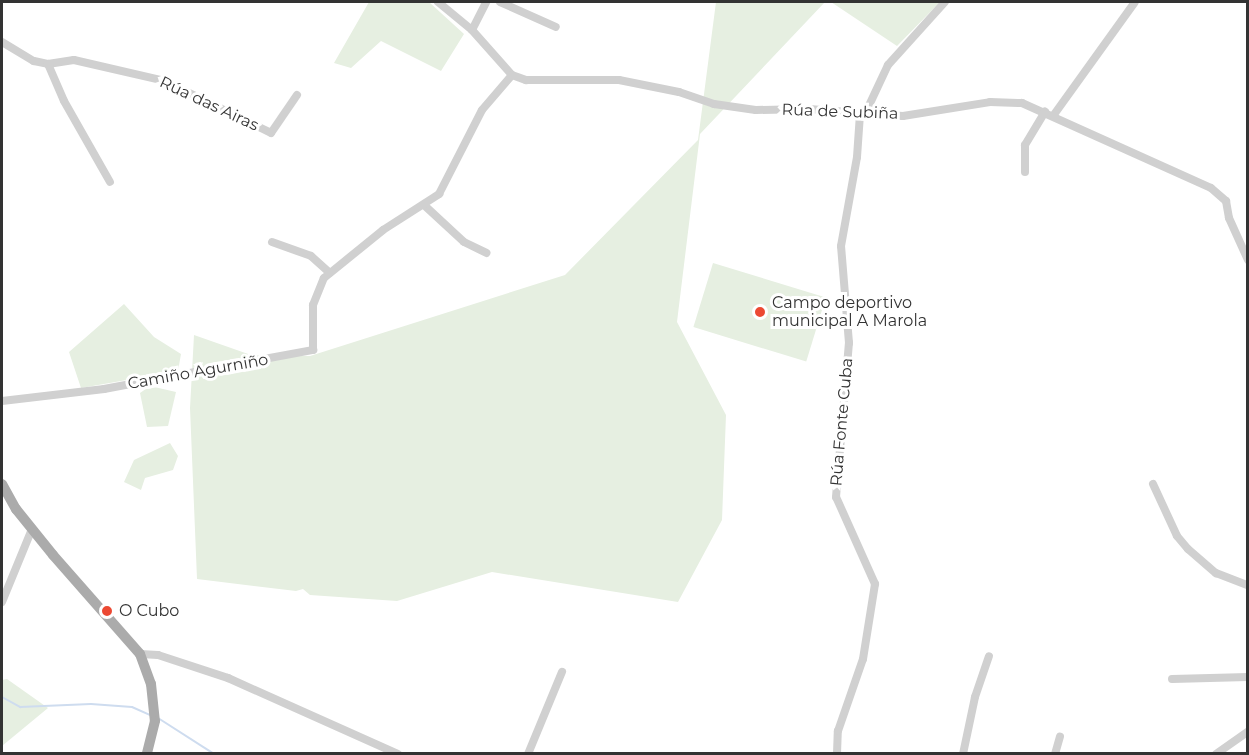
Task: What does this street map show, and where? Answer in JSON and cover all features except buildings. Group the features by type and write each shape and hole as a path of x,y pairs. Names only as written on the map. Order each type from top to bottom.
{"main road":[{"path":"2,484 32,529 140,654 150,677 154,721 147,753"}],"street":[{"path":"438,2 472,30 512,75"},
{"path":"472,30 486,2"},
{"path":"500,2 556,27"},
{"path":"862,114 888,65 945,2"},
{"path":"1025,172 1025,145 1135,2"},
{"name":"Rúa das Airas","path":"2,42 34,61 48,64 74,60 165,81 271,133 297,95"},
{"path":"48,64 64,101 110,182"},
{"name":"Rúa de Subiña","path":"512,75 526,80 566,82 619,80 679,92 714,104 756,110 809,109 903,116 990,102 1022,102 1211,188 1226,201 1228,218 1248,260"},
{"name":"Camiño Agurniño","path":"2,401 105,389 313,350 314,305 324,278 383,230 439,194 482,110 512,75"},
{"name":"Rúa Fonte Cuba","path":"837,753 838,731 863,659 875,584 836,497 849,343 841,246 858,158 862,114"},
{"path":"424,205 464,242 487,253"},
{"path":"272,242 311,256 330,273"},
{"path":"1153,484 1177,536 1188,549 1216,573 1248,585"},
{"path":"2,602 32,529"},
{"path":"140,654 158,655 228,678 398,753"},
{"path":"963,753 989,656"},
{"path":"528,753 562,672"},
{"path":"1172,679 1248,677"},
{"path":"1216,753 1248,732"},
{"path":"1055,753 1060,737"}],"shaded area":[{"path":"369,2 429,2 464,34 441,71 381,41 351,68 334,63"},
{"path":"716,2 825,2 700,134 677,322 726,415 722,520 678,602 492,572 397,601 310,595 303,589 296,591 197,579 190,408 194,335 251,355 310,356 565,275 698,140"},
{"path":"831,2 940,2 897,46"},
{"name":"Campo deportivo municipal A Marola","path":"713,263 826,297 806,362 693,327"},
{"path":"124,304 154,337 181,354 178,371 81,388 69,352"},
{"path":"150,386 176,392 168,426 147,427 140,393"},
{"path":"170,443 178,456 173,470 145,478 141,490 124,482 134,460"},
{"path":"7,679 48,708 2,746 2,680"}],"waterway":[{"path":"2,697 20,707 91,704 132,707 150,715"},
{"path":"158,718 214,754"}],"place":[{"name":"Campo deportivo municipal A Marola","path":"760,312"},
{"name":"O Cubo","path":"107,611"}]}
